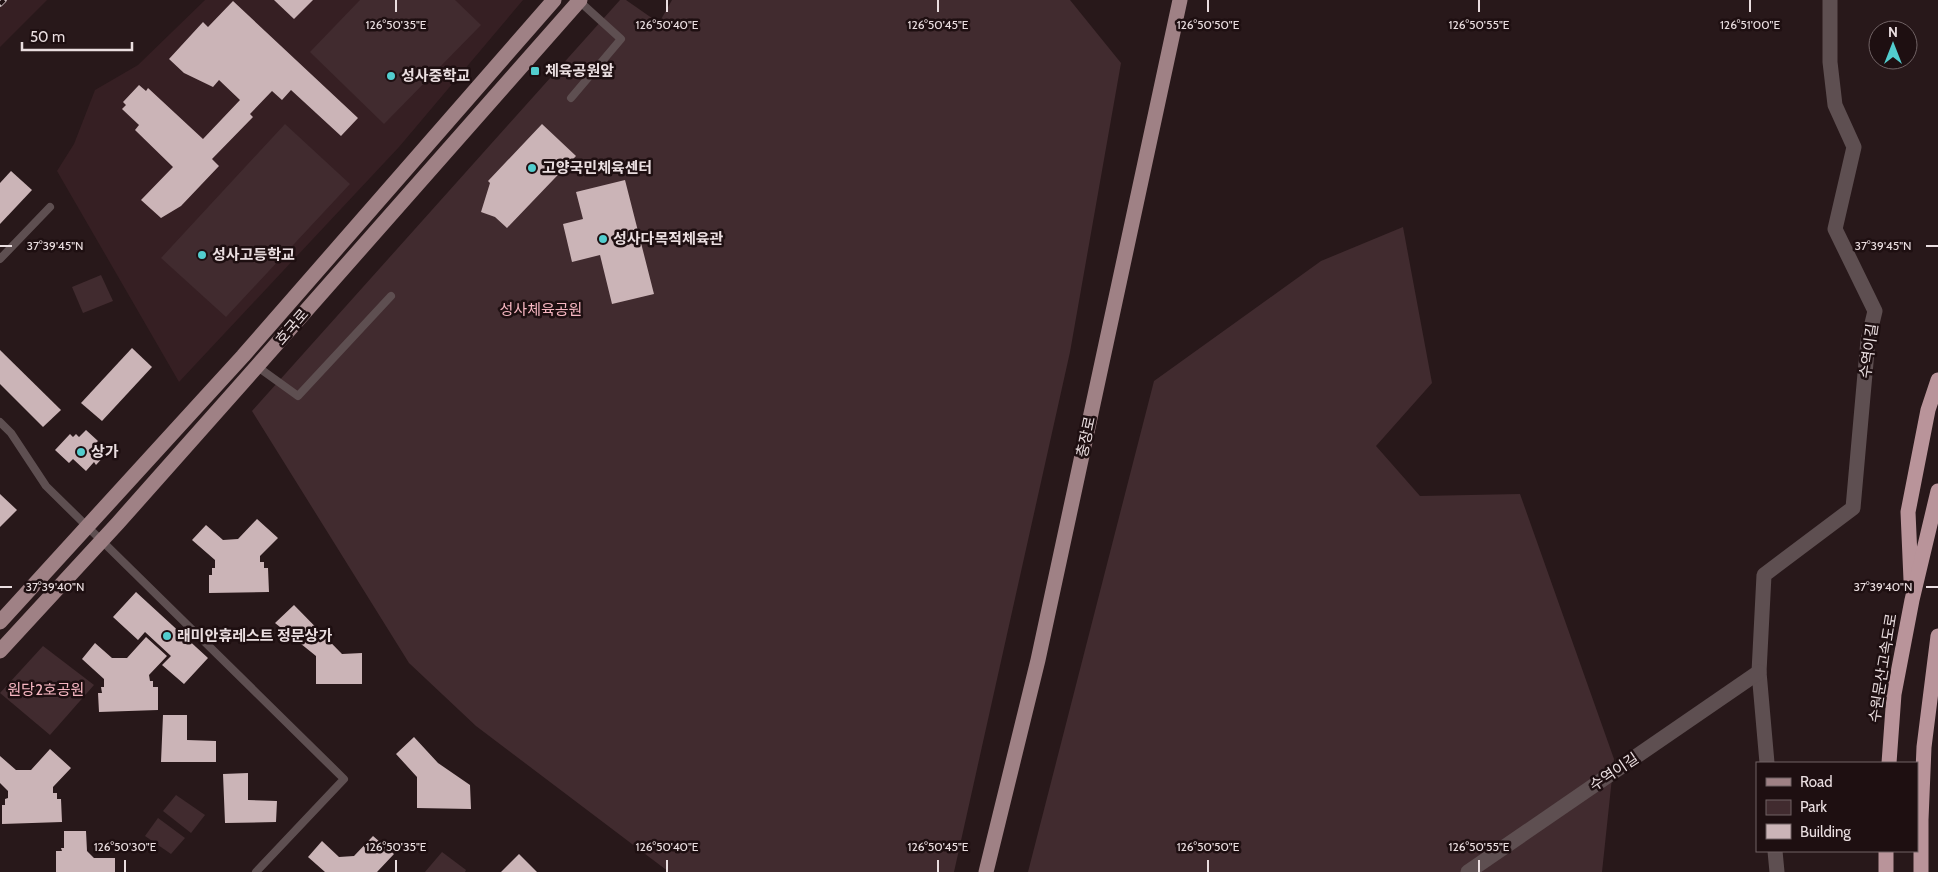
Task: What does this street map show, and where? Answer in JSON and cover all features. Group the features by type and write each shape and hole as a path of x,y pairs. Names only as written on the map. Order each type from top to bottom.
{"highway":[{"path":"1912,600 1908,512 1928,410 1938,380"},
{"name":"수원문산고속도로","path":"1889,762 1894,694 1912,600 1938,491"},
{"path":"1921,872 1924,747 1938,636"},
{"path":"1886,852 1886,872"}],"main road":[{"name":"호국로","path":"0,622 243,356 554,0"},
{"name":"호국로","path":"0,651 257,366 579,0"},
{"name":"충장로","path":"986,872 1038,660 1180,0"}],"street":[{"name":"수역이길","path":"1767,762 1759,672 1764,575 1853,508 1868,340 1875,311 1835,229 1854,148 1835,105 1830,62 1830,0"},
{"name":"수역이길","path":"1468,872 1759,672"},
{"path":"1775,852 1777,872"}],"lane":[{"path":"570,98 621,39 579,0"},
{"path":"0,259 50,207"},
{"path":"243,356 298,396 391,296"},
{"path":"0,422 11,434 46,486 344,779 256,872"}],"shaded area":[{"path":"0,0 47,0 0,47"},
{"name":"성사고등학교","path":"205,0 523,0 399,147 179,382 57,171 74,144 95,90 138,65"}],"green space":[{"path":"360,0 455,0 481,25 384,124 310,52"},
{"name":"성사체육공원","path":"620,0 626,0 659,23 672,0 1070,0 1121,63 1070,352 954,872 669,872 476,726 409,663 252,411"},
{"path":"285,124 350,184 226,317 161,258"},
{"path":"1403,227 1432,383 1376,446 1420,496 1520,494 1614,759 1602,872 1028,872 1154,381 1321,261"},
{"path":"101,275 113,301 83,313 72,287"},
{"name":"원당2호공원","path":"43,646 94,685 50,735 0,693"},
{"path":"176,795 205,815 191,833 163,811"},
{"path":"158,818 185,838 171,854 145,836"},
{"path":"442,852 466,870 465,872 425,872"}],"building":[{"path":"274,0 313,0 294,19"},
{"path":"233,1 358,118 341,136 291,90 282,100 272,91 250,114 253,117 212,159 219,166 181,206 161,218 141,200 173,167 135,130 139,125 122,109 126,105 123,102 139,85 146,91 148,88 203,139 240,100 219,80 213,87 184,73 169,59 203,22 208,27"},
{"name":"고양국민체육센터","path":"542,124 576,156 507,228 495,217 481,212 490,183 488,181"},
{"path":"11,171 32,190 0,224 0,183"},
{"name":"성사다목적체육관","path":"625,180 654,294 612,304 600,255 572,262 563,224 583,219 576,192"},
{"path":"132,348 152,367 102,421 81,403"},
{"path":"0,350 61,410 43,427 0,384"},
{"name":"상가","path":"86,430 98,441 95,444 106,454 96,465 94,462 86,471 73,459 69,463 55,450 70,434 73,437 76,434 79,437"},
{"path":"0,494 17,510 0,527"},
{"path":"257,519 278,538 260,556 260,562 264,562 264,568 268,568 269,592 209,593 209,575 212,575 212,568 215,568 215,560 192,540 206,525 223,540 238,539"},
{"name":"래미안휴레스트 정문상가","path":"136,592 208,658 184,684 162,665 171,656 145,632 138,640 113,617"},
{"path":"294,605 342,654 362,653 362,684 316,684 316,656 275,623"},
{"path":"146,637 167,656 149,675 150,681 153,681 153,687 158,687 158,710 99,712 98,693 102,693 101,687 104,687 104,679 82,659 95,643 112,658 127,658"},
{"path":"163,715 187,715 187,740 216,741 216,762 161,762"},
{"path":"414,737 438,763 470,785 471,809 417,808 417,777 396,754"},
{"path":"50,749 71,768 53,787 53,793 57,793 57,799 61,799 62,822 2,824 2,805 5,805 5,799 8,798 8,791 0,783 0,756 16,770 31,770"},
{"path":"248,773 248,800 277,801 276,822 225,823 223,774"},
{"path":"64,831 86,831 87,851 94,858 115,858 115,872 56,872 56,851 62,851 61,848 64,848"},
{"path":"373,836 394,854 377,872 325,872 308,857 322,841 339,857 354,856"},
{"path":"519,854 537,872 501,872"}],"railway":[{"path":"0,4 4,0"}],"place":[{"name":"체육공원앞","path":"535,71"},
{"name":"성사중학교","path":"391,76"},
{"name":"고양국민체육센터","path":"532,168"},
{"name":"성사다목적체육관","path":"603,239"},
{"name":"성사고등학교","path":"202,255"},
{"name":"상가","path":"81,452"},
{"name":"래미안휴레스트 정문상가","path":"167,636"}]}
